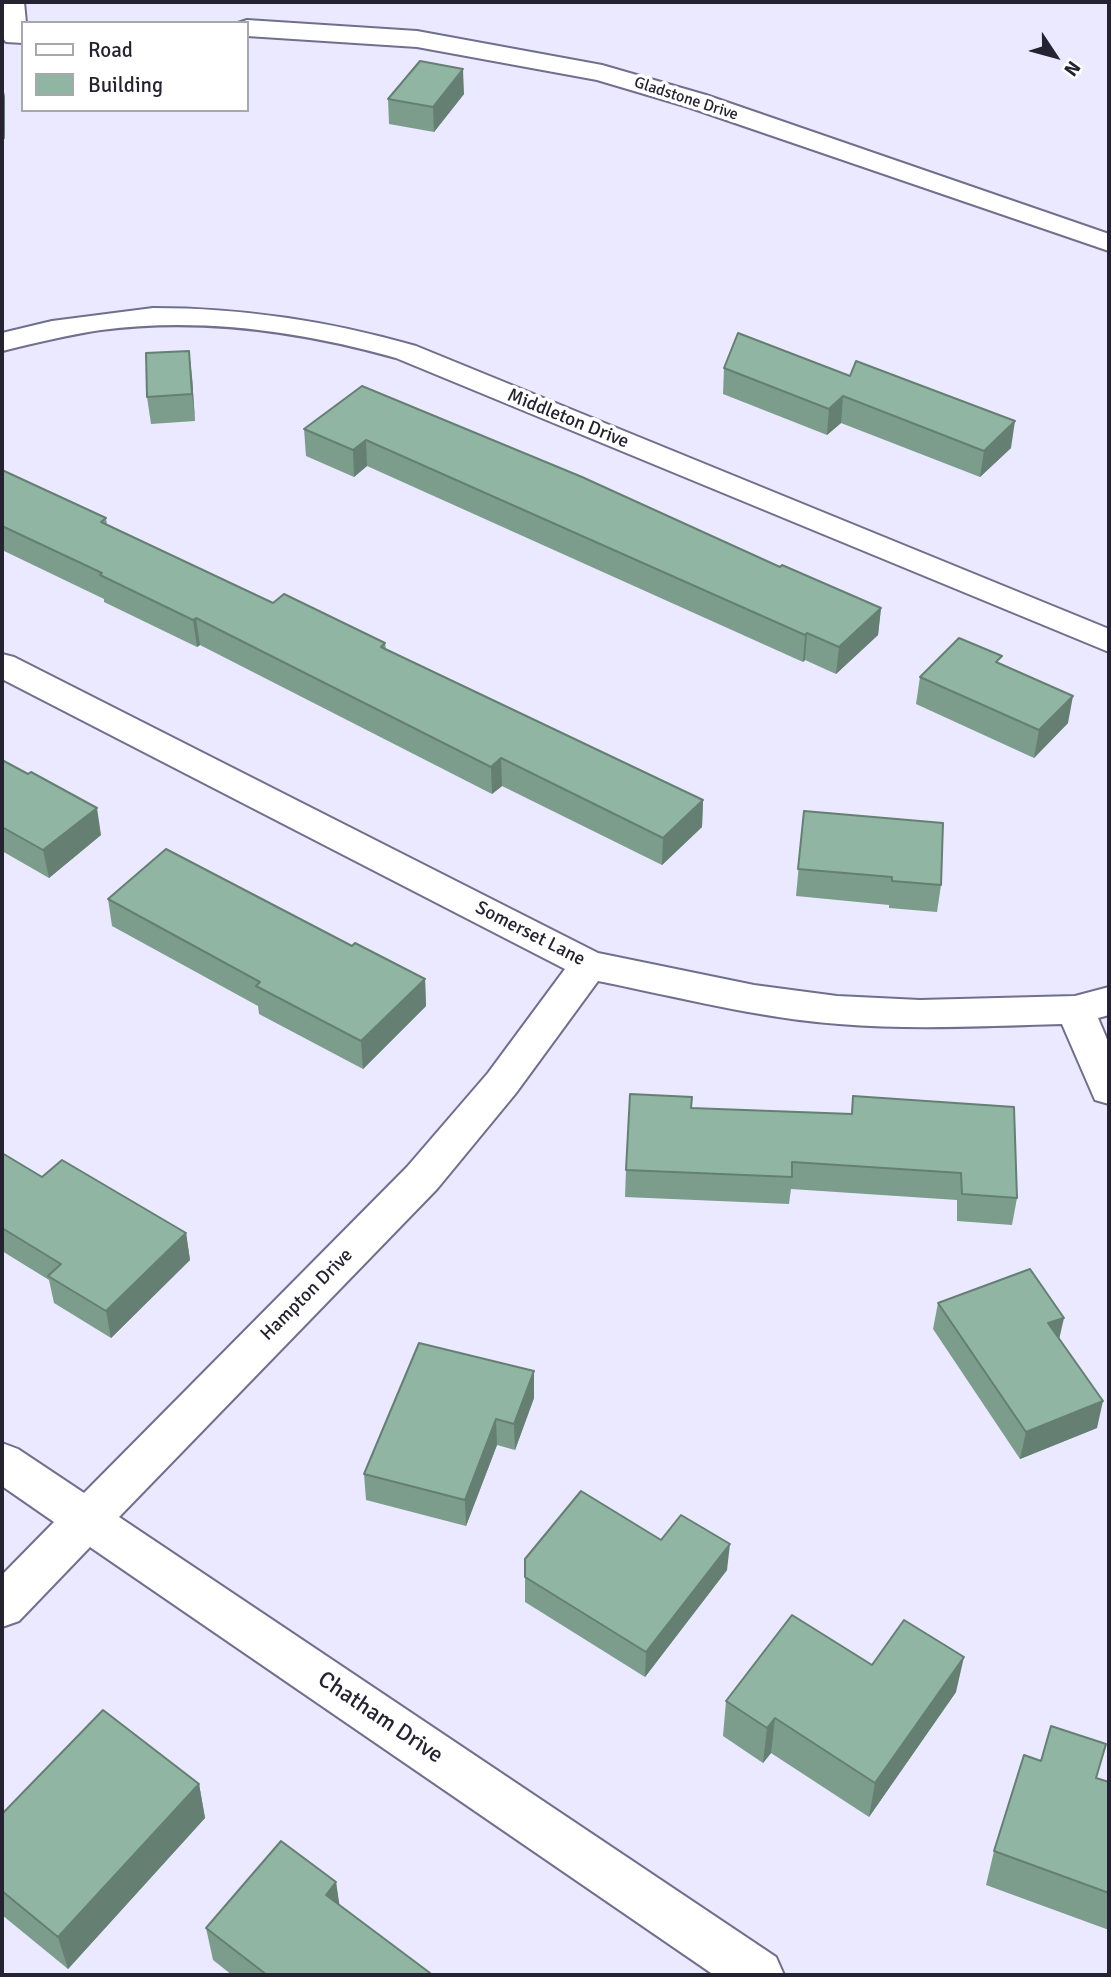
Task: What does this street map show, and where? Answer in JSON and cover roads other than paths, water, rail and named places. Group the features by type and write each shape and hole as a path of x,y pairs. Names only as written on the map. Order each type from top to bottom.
{"street":[{"path":"12,2 13,38"},
{"name":"Gladstone Drive","path":"248,28 417,39 528,57 602,74 697,101 1109,243"},
{"name":"Middleton Drive","path":"2,342 139,317 240,319 300,325 360,338 419,357 1109,641"},
{"name":"Somerset Lane","path":"2,665 589,965 754,999 837,1010 920,1014 1092,1005"},
{"name":"Hampton Drive","path":"2,1606 422,1178 502,1083 589,965"},
{"path":"1092,1005 1109,1088"},
{"name":"Chatham Drive","path":"2,1462 758,1975"}]}
